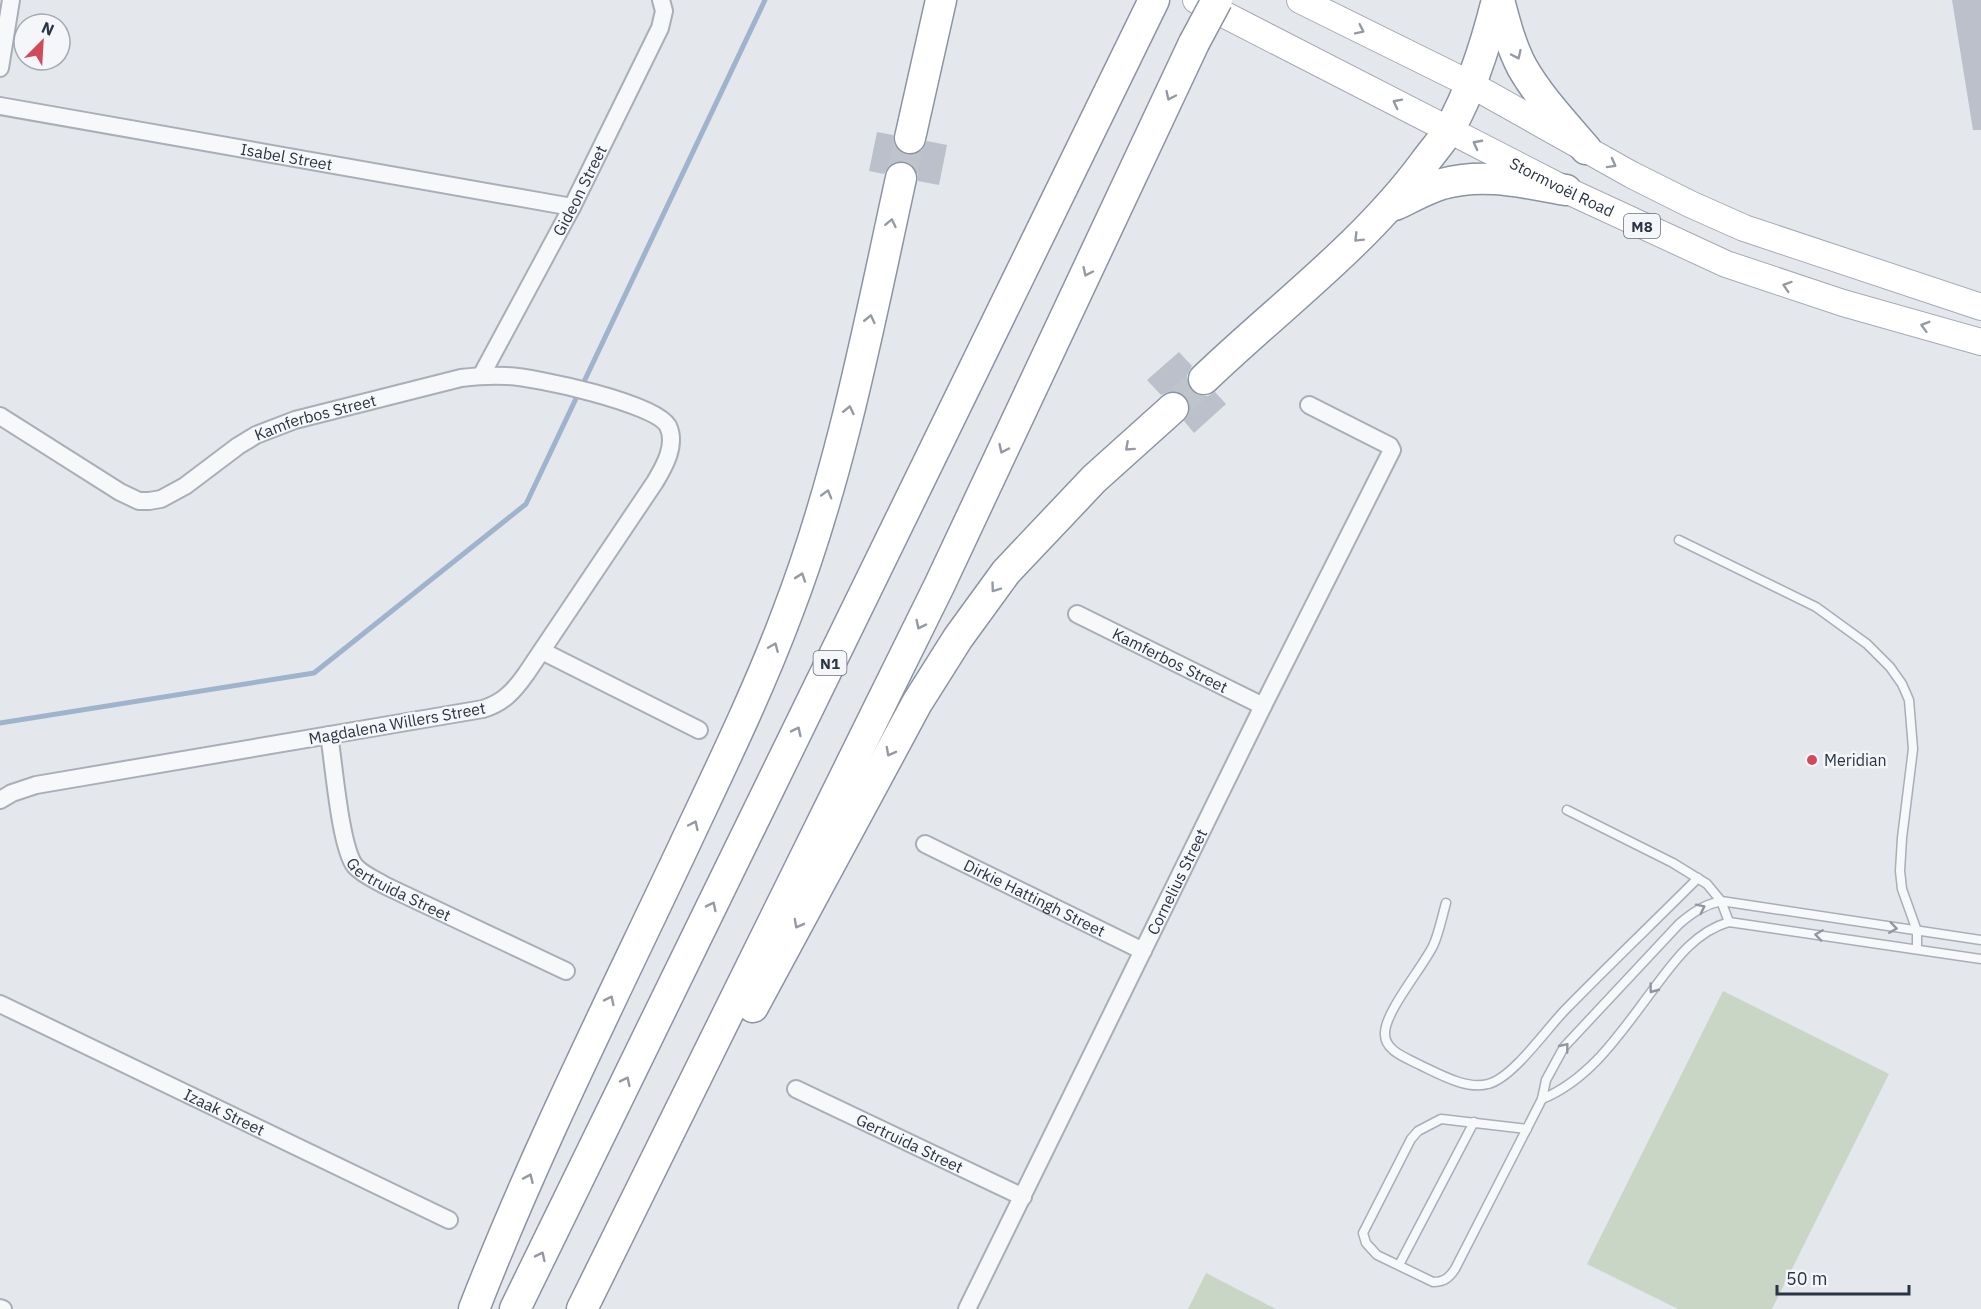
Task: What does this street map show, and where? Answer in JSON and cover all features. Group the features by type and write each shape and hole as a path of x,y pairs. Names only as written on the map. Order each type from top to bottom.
{"highway":[{"path":"910,138 941,0"},
{"path":"582,1309 939,586 1194,43 1217,0"},
{"path":"1204,379 1352,244 1412,180 1449,129 1470,84 1487,39 1498,0"},
{"path":"1498,0 1513,48 1523,68 1538,91 1586,149"},
{"name":"N1","path":"515,1309 1149,9"},
{"path":"474,1309 578,1067 734,740 787,614 814,539 840,449 901,178"},
{"path":"1386,210 1440,185 1457,181 1484,178 1512,180 1566,190"},
{"path":"590,1309 917,703 958,638 1006,572 1094,479 1173,408"}],"main road":[{"name":"Stormvoël Road","path":"1196,0 1566,190 1726,264 1833,300 1981,342"},
{"name":"M8","path":"1300,0 1470,84 1690,204 1744,228 1858,264 1981,307"},
{"path":"1858,264 1904,269 1981,289"}],"street":[{"path":"0,68 11,0"},
{"name":"Gideon Street","path":"481,376 572,207 660,28 664,11 661,0"},
{"name":"Isabel Street","path":"0,106 572,207"},
{"name":"Kamferbos Street","path":"0,416 120,492 139,501 161,499 180,490 238,446 275,427 461,378 481,376 525,378 597,394 636,406 664,420"},
{"name":"Cornelius Street","path":"968,1309 1263,706 1389,457 1392,448 1390,446 1309,405"},
{"name":"Magdalena Willers Street","path":"0,800 12,793 36,785 483,710 503,701 517,687 542,651 662,471 668,457 670,440 668,427 664,420"},
{"name":"Kamferbos Street","path":"1077,614 1263,706"},
{"path":"542,651 699,730"},
{"name":"Gertruida Street","path":"329,735 345,842 355,866 386,886 566,971"},
{"name":"Dirkie Hattingh Street","path":"925,844 1143,951"},
{"name":"Izaak Street","path":"0,1004 449,1220"},
{"name":"Gertruida Street","path":"796,1089 1023,1197"}],"lane":[{"path":"1679,540 1816,607 1867,644 1890,667 1902,684 1909,700 1913,749 1900,871 1902,890 1917,932 1917,949"},
{"path":"1567,810 1698,878 1713,889 1722,902 1729,922"},
{"path":"1446,903 1433,945 1393,1012 1385,1030 1385,1036 1392,1049 1402,1056 1434,1072 1478,1086 1490,1084 1510,1071 1564,1011 1698,878"},
{"path":"1527,1128 1441,1119 1418,1131 1411,1139 1363,1233 1365,1243 1370,1249 1433,1282 1442,1282 1450,1276 1527,1128 1542,1099 1550,1070 1570,1040 1679,924 1691,913 1707,904 1722,902 1981,940"},
{"path":"1542,1099 1568,1086 1595,1063 1689,944 1709,930 1729,922 1981,959"},
{"path":"1399,1265 1474,1122"}],"green space":[{"path":"1723,991 1889,1074 1772,1309 1678,1309 1587,1264"},
{"path":"1206,1273 1276,1309 1188,1309"}],"building":[{"path":"1952,0 1981,0 1981,130 1973,130"},
{"path":"877,132 893,135 894,144 898,150 907,155 916,154 922,150 927,141 947,145 939,185 918,181 918,173 913,166 904,161 895,162 884,174 869,171"},
{"path":"1179,352 1192,366 1187,375 1187,382 1191,390 1200,396 1208,396 1215,392 1226,404 1194,433 1184,421 1189,414 1190,405 1185,396 1178,391 1170,391 1161,395 1147,380"}],"waterway":[{"path":"0,723 314,673 526,504 765,0"}],"tunnel":[{"path":"901,178 910,138"},
{"path":"1173,408 1204,379"}],"place":[{"name":"Meridian","path":"1812,760"}]}
